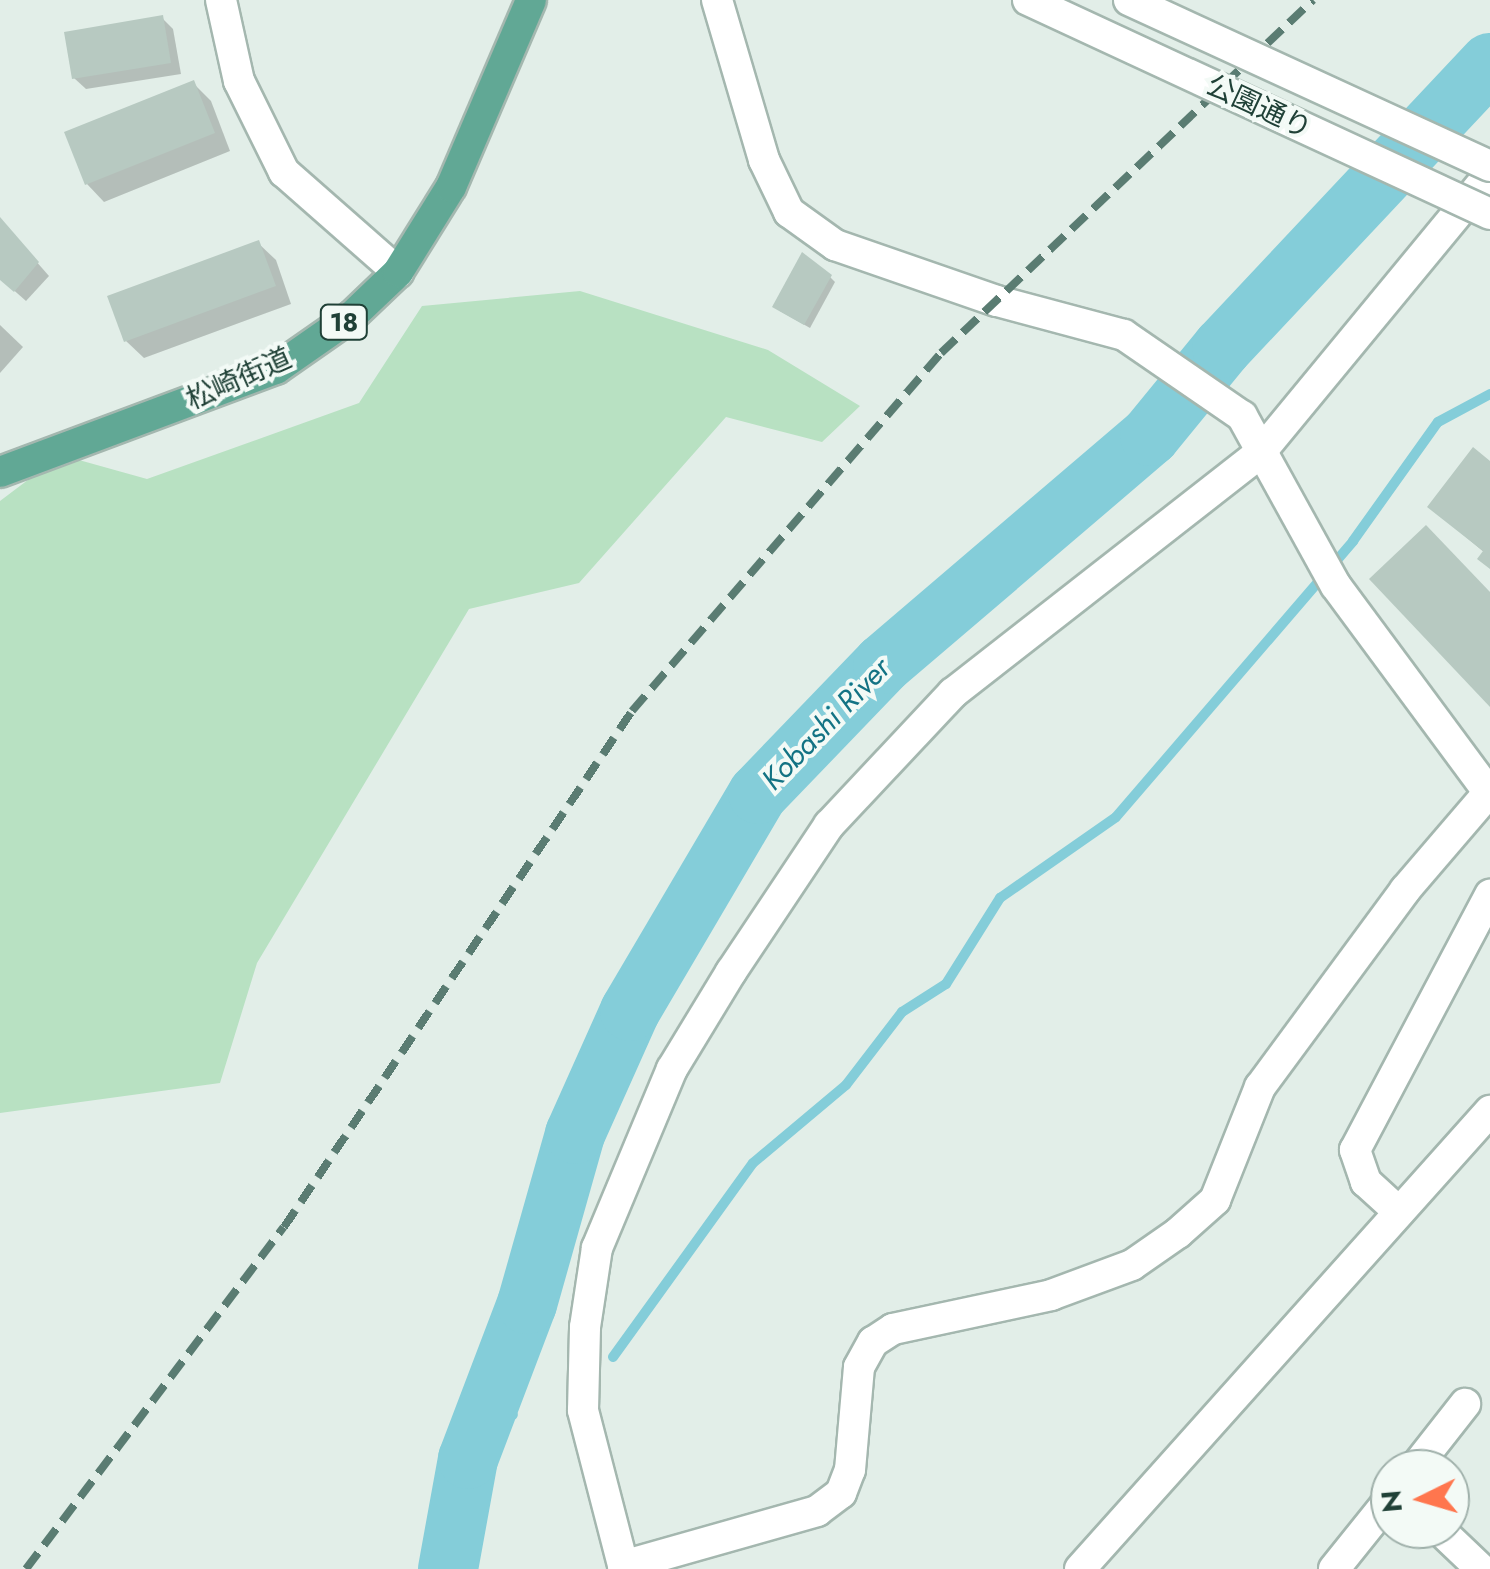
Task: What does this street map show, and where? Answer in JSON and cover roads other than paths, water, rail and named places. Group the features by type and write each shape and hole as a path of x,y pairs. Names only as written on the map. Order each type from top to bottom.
{"main road":[{"name":"松崎街道","path":"0,472 276,369 352,316 398,272 451,187 531,0"}],"street":[{"path":"221,0 239,81 284,172 398,272"},
{"path":"717,0 764,160 790,212 835,245 996,300 1124,334 1242,416 1260,453 1336,586 1490,792 1405,890 1260,1087 1215,1200 1178,1234 1132,1265 1051,1295 893,1329 874,1342 859,1366 850,1470 841,1493 817,1511 623,1567 583,1410 585,1327 597,1248 672,1069 829,824 941,706 1260,453 1490,174"},
{"name":"公園通り","path":"1028,0 1490,214"},
{"name":"公園通り","path":"1129,0 1490,166"},
{"path":"1399,1212 1366,1182 1355,1150 1490,894"},
{"path":"1080,1569 1490,1112"},
{"path":"1430,1449 1465,1404"},
{"path":"1334,1569 1370,1524"},
{"path":"1460,1549 1482,1569"}],"waterway":[{"name":"Kobashi River","path":"448,1569 468,1459 527,1304 575,1134 630,1011 758,794 883,664 1150,436 1222,348 1490,63"},
{"path":"613,1357 753,1163 846,1085 902,1012 946,984 1000,898 1116,817 1353,541 1438,422 1490,394"},
{"path":"486,1412 513,1415"}],"railway":[{"path":"26,1569 284,1227 632,711 941,353 1313,0"}]}
